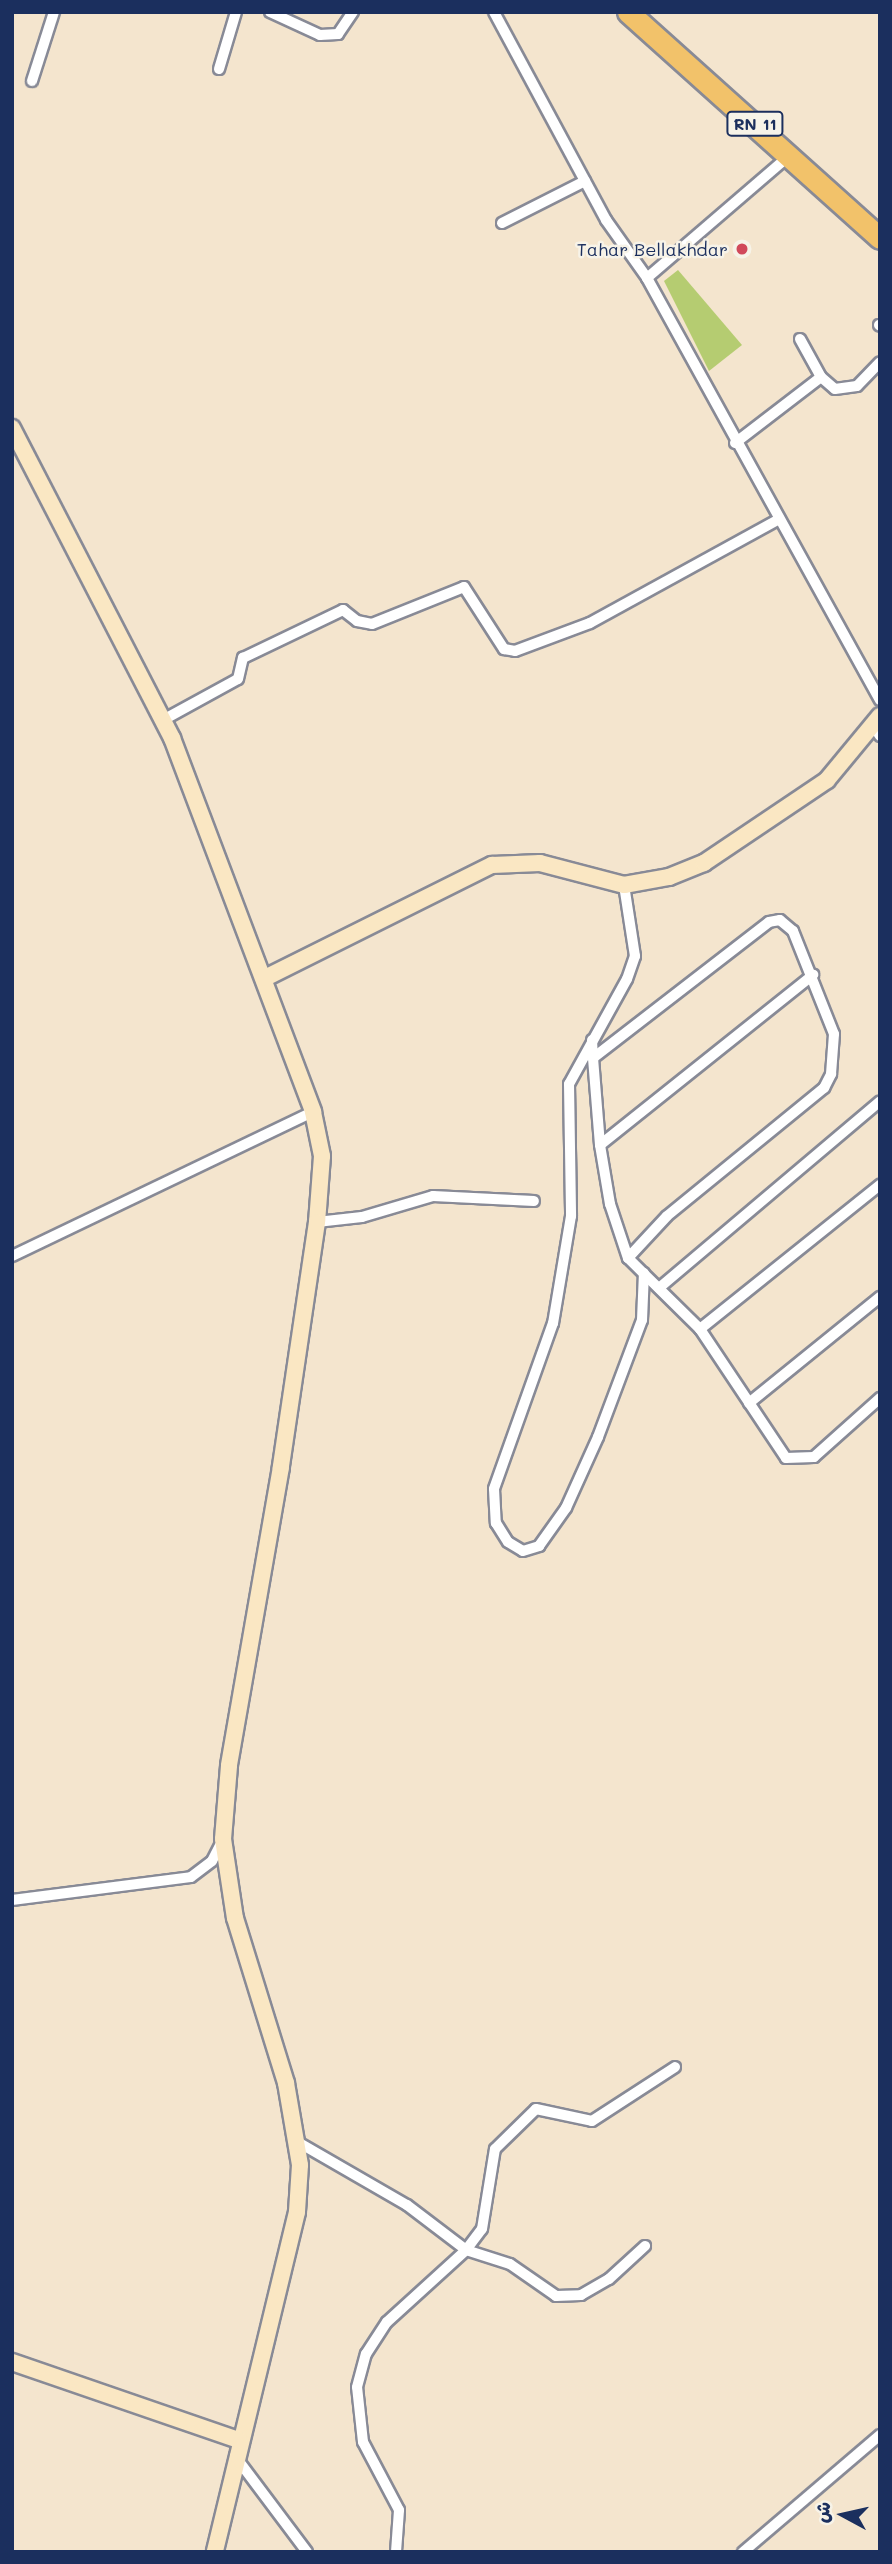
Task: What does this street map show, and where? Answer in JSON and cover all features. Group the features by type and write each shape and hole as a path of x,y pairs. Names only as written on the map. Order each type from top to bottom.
{"highway":[{"name":"RN 11","path":"628,12 880,237"}],"main road":[{"path":"12,428 163,720 265,978 313,1111 322,1156 317,1222 281,1467 229,1766 223,1839 235,1918 286,2083 300,2165 297,2212 235,2456 215,2552"},
{"path":"265,978 492,865 540,863 624,885 668,877 704,863 827,780 877,725"},
{"path":"12,2362 239,2440"}],"street":[{"path":"32,81 54,12"},
{"path":"219,68 236,12"},
{"path":"270,12 320,35 338,34 353,12"},
{"path":"494,12 585,181 647,278 735,443 880,700"},
{"path":"647,278 790,155"},
{"path":"502,223 585,181"},
{"path":"800,339 821,377 835,389 857,386 880,362"},
{"path":"735,443 821,377"},
{"path":"163,720 238,680 243,659 343,611 372,624 464,587 504,649 515,651 590,623 779,519"},
{"path":"624,885 635,956 627,979 569,1084 571,1216 553,1323 494,1489 496,1523 508,1542 523,1551 539,1546 566,1508 598,1437 642,1320 644,1273"},
{"path":"593,1058 769,922 780,920 793,930 813,975 834,1034 831,1074 824,1088 667,1216 628,1258"},
{"path":"600,1145 813,975"},
{"path":"592,1039 600,1145 610,1204 628,1258 700,1329 776,1449 797,1461 814,1457 880,1398"},
{"path":"659,1288 880,1101"},
{"path":"12,1256 313,1111"},
{"path":"700,1329 880,1185"},
{"path":"317,1222 362,1217 433,1196 534,1201"},
{"path":"749,1403 880,1297"},
{"path":"12,1900 191,1877 212,1861 223,1839"},
{"path":"397,2552 399,2510 363,2442 357,2387 366,2354 387,2322 466,2250 482,2229 495,2149 536,2109 592,2121 674,2067"},
{"path":"296,2141 407,2205 466,2250 510,2264 556,2296 581,2295 609,2279 645,2246"},
{"path":"743,2552 880,2435"},
{"path":"235,2456 307,2552"}],"green space":[{"path":"678,270 742,345 709,371 664,281"}],"place":[{"name":"Tahar Bellakhdar","path":"742,249"}]}
